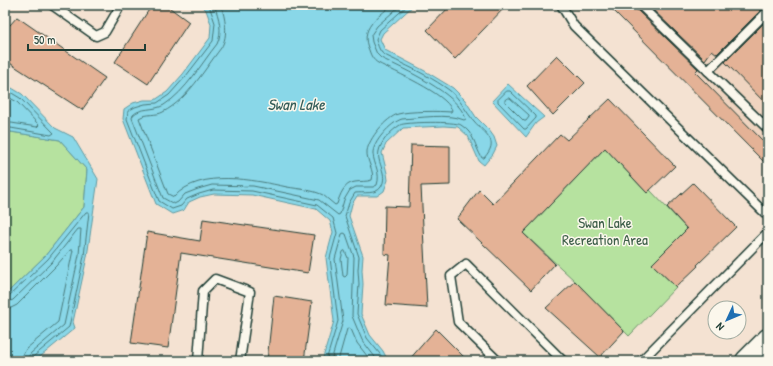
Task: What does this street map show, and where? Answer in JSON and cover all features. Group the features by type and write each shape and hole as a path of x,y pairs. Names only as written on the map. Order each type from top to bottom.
{"main road":[{"path":"747,361 768,340"}],"lane":[{"path":"52,5 96,36 105,32 118,10 117,5"},
{"path":"560,5 574,26 768,216"},
{"path":"640,5 768,129"},
{"path":"708,71 768,11"},
{"path":"641,361 768,232"},
{"path":"498,361 458,322 451,276 466,264 563,361"},
{"path":"198,361 203,292 215,279 250,292 240,361"}],"shaded area":[{"path":"619,5 768,5 768,159"}],"green space":[{"path":"5,131 60,140 87,170 84,207 45,256 5,295"},
{"name":"Swan Lake Recreation Area","path":"605,148 647,193 650,190 687,229 652,264 676,287 629,336 575,281 523,233"}],"water":[{"name":"Swan Lake","path":"200,5 414,5 383,33 380,39 385,50 453,88 465,100 476,117 494,137 497,146 493,154 484,165 479,161 468,136 458,127 444,126 403,128 386,144 382,153 388,180 384,191 377,196 357,196 352,204 349,216 363,256 361,314 370,335 383,351 388,361 322,361 334,321 326,258 333,232 330,221 316,209 252,195 214,194 200,197 189,202 184,210 172,214 156,204 123,119 124,109 133,103 144,100 155,100 167,92 183,74 210,38 211,24 206,10"},
{"path":"5,84 22,94 55,128 73,137 98,179 87,257 73,322 75,328 35,361 5,361 5,295 45,256 84,207 87,170 60,140 5,131"},
{"path":"508,84 544,117 536,123 526,137 492,101"}],"building":[{"path":"152,5 166,5 189,22 148,84 115,62"},
{"path":"451,5 507,5 455,59 427,30"},
{"path":"608,5 635,5 636,9 698,69 695,72 768,146 768,166"},
{"path":"648,5 768,6 764,7 717,54 712,50 705,60"},
{"path":"17,17 105,78 82,110 5,60 5,21 10,25"},
{"path":"768,19 768,106 725,62"},
{"path":"557,55 585,83 553,115 527,86"},
{"path":"610,99 675,166 647,193 605,148 523,233 555,264 531,290 457,219 479,190 493,204 560,134 567,140"},
{"path":"411,145 450,146 450,185 421,186 427,308 386,305 390,255 384,254 385,206 409,207"},
{"path":"693,183 736,227 676,287 652,264 687,229 667,207"},
{"path":"203,219 314,235 308,273 181,253 168,348 131,343 147,232 200,241"},
{"path":"575,281 624,331 600,357 546,308"},
{"path":"274,296 312,302 304,361 267,361"},
{"path":"436,329 468,361 408,361"}]}
